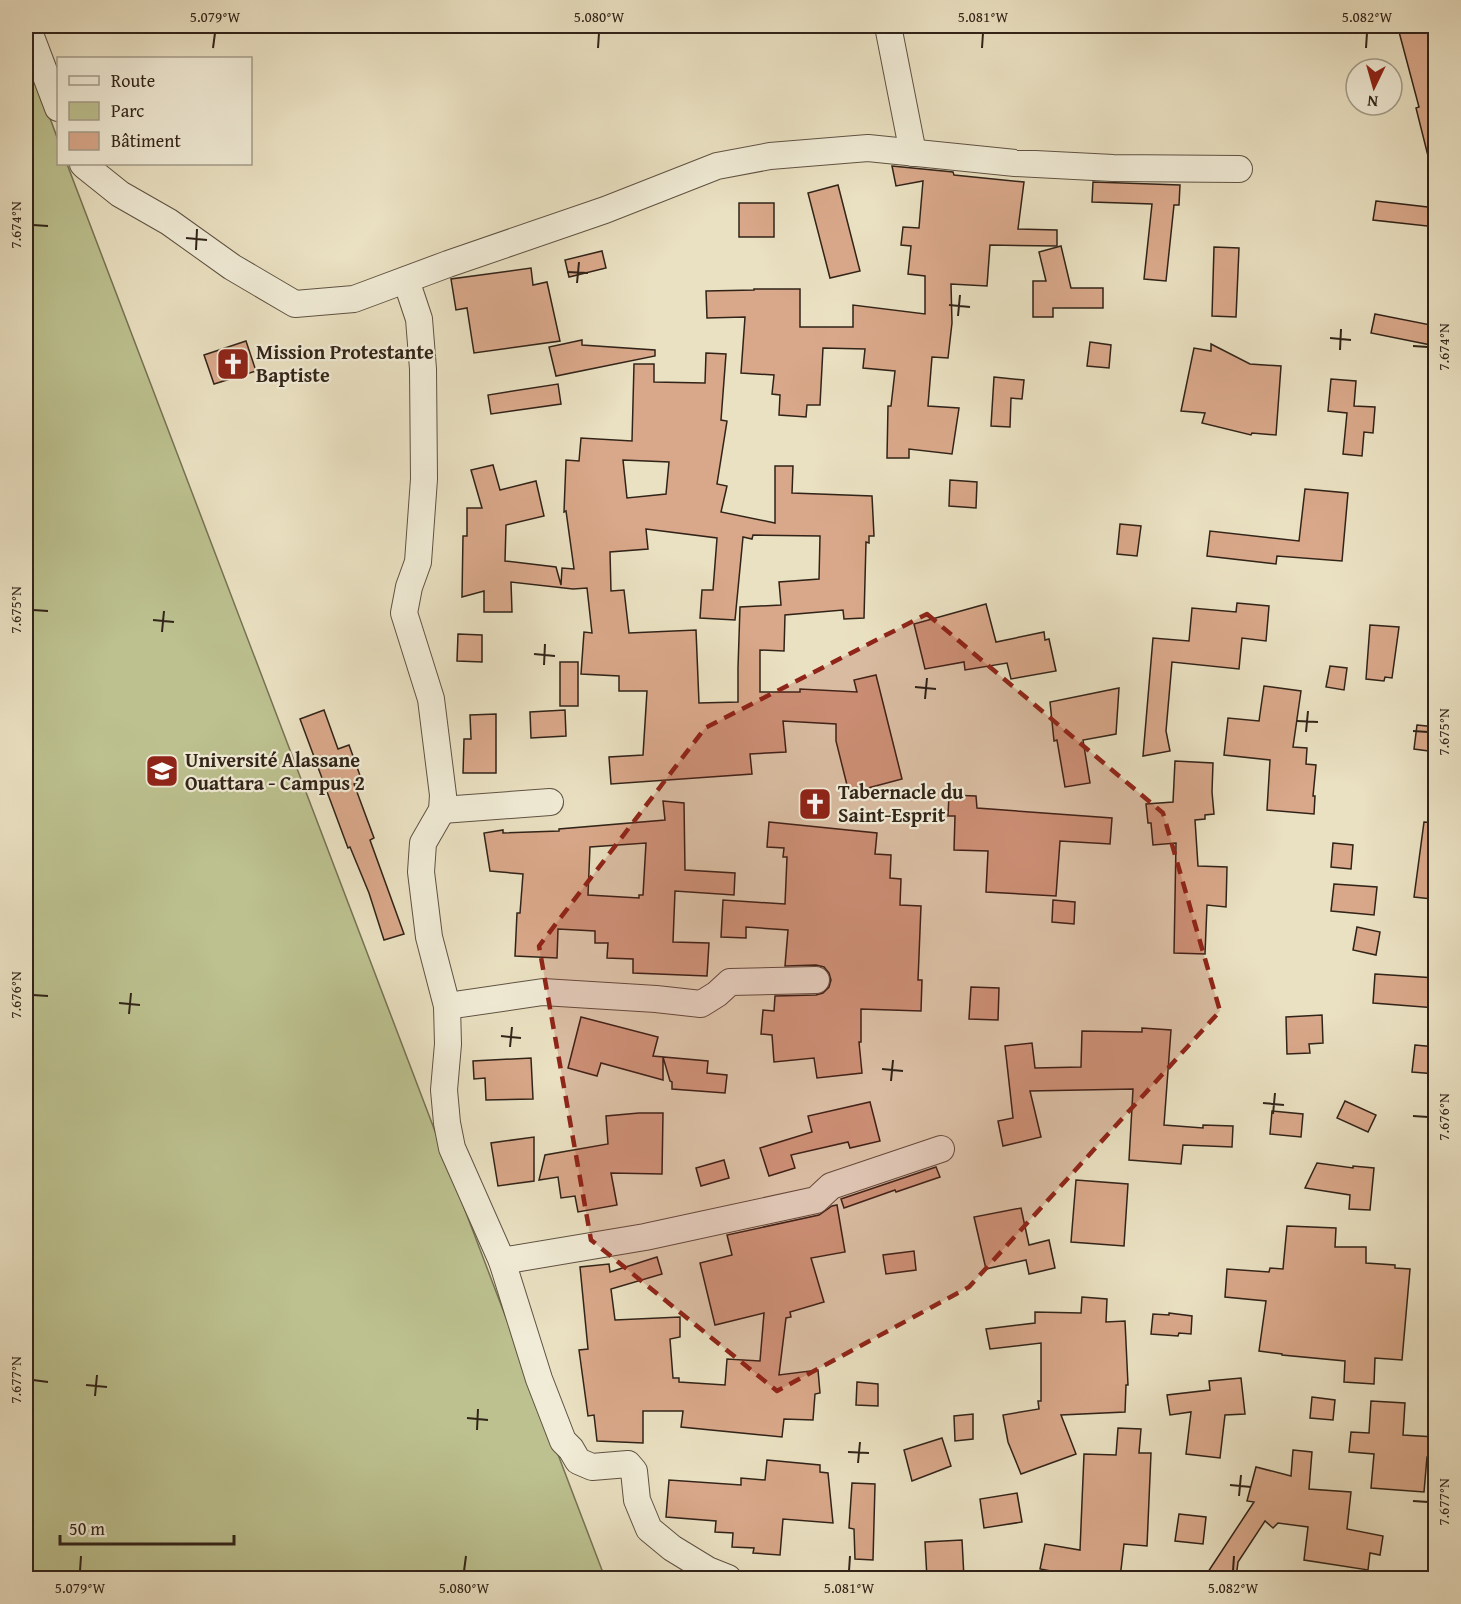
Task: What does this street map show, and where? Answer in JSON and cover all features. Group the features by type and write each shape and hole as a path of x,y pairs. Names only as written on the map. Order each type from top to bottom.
{"street":[{"path":"27,26 57,105"},
{"path":"888,26 913,153"},
{"path":"84,165 120,194 169,222 232,267 295,304 354,299 605,210 717,166 770,156 868,148 1015,163 1113,168 1239,169"},
{"path":"406,280 419,319 423,369 424,479 418,562 409,587 404,613 431,699 443,795 442,810 423,843 421,872 429,937 447,1006 448,1044 444,1090 452,1148 502,1261 539,1379 563,1441 578,1461 592,1467 628,1464 634,1471 637,1500 649,1529 672,1548 708,1570 728,1578"},
{"path":"442,810 550,802"},
{"path":"447,1006 543,992 701,1004 730,982 816,980"},
{"path":"502,1261 645,1237 816,1200 831,1186 941,1149"}],"highlighted area":[{"path":"927,614 1163,813 1220,1011 969,1287 777,1391 591,1240 539,946 705,728"}],"green space":[{"name":"Université Alassane Ouattara - Campus 2","path":"26,53 57,137 57,165 67,165 605,1578 26,1578"}],"building":[{"path":"1436,26 1436,159 1429,160 1416,108 1419,107 1398,28"},
{"path":"892,166 1024,182 1018,229 1057,230 1057,246 990,245 987,286 951,284 952,323 948,358 932,357 928,406 959,408 952,454 909,449 909,458 887,458 888,406 891,406 895,371 863,368 865,349 823,348 820,405 807,405 806,417 779,415 780,395 772,394 774,375 741,373 745,317 707,318 706,291 754,289 800,289 800,327 853,327 853,305 925,314 925,276 908,274 911,246 901,245 903,227 919,228 923,181 896,186"},
{"path":"1093,182 1180,185 1179,205 1174,205 1166,281 1144,279 1152,204 1092,202"},
{"path":"838,185 860,271 830,278 808,193"},
{"path":"1376,201 1436,208 1436,227 1373,220"},
{"path":"739,203 774,203 774,237 739,237"},
{"path":"1061,246 1071,288 1103,288 1103,308 1053,308 1053,317 1033,317 1033,281 1046,281 1039,252"},
{"path":"1214,247 1239,248 1236,317 1212,316"},
{"path":"602,251 606,268 569,277 565,260"},
{"path":"531,268 533,285 547,282 560,341 474,353 467,308 456,310 451,279"},
{"path":"1375,314 1436,326 1436,346 1371,333"},
{"path":"582,340 582,345 655,350 655,356 556,376 549,347"},
{"path":"246,341 256,371 214,384 204,355"},
{"path":"1090,342 1111,345 1109,368 1087,366"},
{"path":"1211,344 1250,364 1281,366 1276,435 1252,433 1251,435 1202,423 1205,413 1181,411 1194,348 1211,351"},
{"path":"706,353 726,354 721,420 727,421 717,484 727,486 721,512 775,523 775,466 793,466 792,493 872,496 874,536 869,536 869,543 866,542 864,618 844,619 843,610 785,615 784,651 760,650 760,692 800,692 800,689 857,692 854,680 876,675 902,779 849,793 836,741 836,724 783,721 786,752 750,754 752,774 611,784 609,757 643,755 647,691 619,691 619,676 581,674 584,632 592,633 587,588 573,589 511,582 512,612 484,612 484,591 462,597 463,536 467,536 467,508 482,508 471,470 493,465 500,490 536,481 544,516 506,525 505,561 556,567 561,585 562,568 574,569 566,511 564,512 566,460 579,461 581,438 632,441 634,364 654,364 654,382 705,383","holes":["623,460 669,462 666,494 627,498","646,529 717,538 713,590 702,590 700,618 735,620 743,537 752,539 753,535 820,536 819,579 779,582 781,605 740,607 738,702 699,703 696,630 629,633 624,590 611,591 610,552 648,549"]},
{"path":"994,377 1024,380 1022,399 1011,398 1010,427 991,426"},
{"path":"1331,379 1356,381 1354,406 1375,407 1373,433 1364,432 1362,456 1343,454 1347,413 1328,411"},
{"path":"558,384 561,404 491,414 488,395"},
{"path":"950,480 977,482 976,508 949,506"},
{"path":"1305,489 1348,493 1342,561 1277,556 1276,564 1207,556 1210,531 1299,541"},
{"path":"1120,524 1141,526 1137,556 1117,554"},
{"path":"1237,603 1269,606 1266,641 1242,638 1239,669 1172,662 1166,731 1170,751 1143,756 1153,638 1189,641 1192,608 1236,612"},
{"path":"986,604 996,642 1044,632 1045,640 1049,639 1056,671 1011,679 1007,663 965,670 964,662 925,669 914,624"},
{"path":"1370,625 1399,627 1392,678 1385,677 1384,681 1366,679"},
{"path":"458,634 482,635 482,662 457,661"},
{"path":"560,662 578,662 578,706 560,706"},
{"path":"1330,666 1347,668 1344,690 1326,687"},
{"path":"1264,686 1301,691 1293,747 1307,748 1306,764 1316,765 1314,814 1267,810 1270,760 1224,755 1228,718 1259,721"},
{"path":"1119,688 1116,734 1083,740 1090,783 1065,787 1057,740 1054,741 1050,702"},
{"path":"324,710 338,749 349,745 362,781 354,784 374,838 370,840 404,934 384,940 369,893 350,847 348,848 300,719"},
{"path":"565,710 566,736 531,738 530,712"},
{"path":"496,714 496,773 463,773 464,739 471,739 470,715"},
{"path":"1417,725 1436,727 1436,752 1414,749"},
{"path":"1175,761 1213,763 1214,814 1205,815 1205,819 1195,820 1198,866 1227,867 1226,907 1207,905 1205,954 1174,953 1176,843 1153,845 1151,823 1148,823 1146,804 1173,802"},
{"path":"949,795 976,796 977,808 1112,818 1110,844 1060,841 1056,896 986,892 988,851 954,850 955,816 948,816"},
{"path":"663,801 684,803 685,870 735,873 734,895 675,891 673,942 709,943 707,976 633,973 633,959 607,958 608,943 595,943 595,931 558,929 557,958 515,956 517,913 520,913 523,874 490,871 484,833 503,830 503,833 559,831 559,829 665,820","holes":["646,843 643,895 639,895 639,898 588,895 590,847"]},
{"path":"769,822 877,833 875,854 891,855 890,878 901,879 900,905 921,906 918,980 922,980 921,1011 861,1009 861,1042 859,1042 862,1073 817,1078 814,1058 774,1062 772,1035 761,1034 763,1010 774,1011 775,996 823,993 829,987 831,980 829,973 824,967 816,965 785,966 788,930 746,927 746,938 721,937 723,900 785,904 787,857 783,857 784,848 767,847"},
{"path":"1424,822 1436,823 1436,870 1432,899 1414,897"},
{"path":"1333,843 1353,845 1351,869 1331,867"},
{"path":"1334,884 1377,887 1374,915 1331,911"},
{"path":"1053,900 1075,902 1074,924 1052,922"},
{"path":"1357,927 1380,932 1376,955 1353,950"},
{"path":"1375,974 1436,978 1436,1008 1373,1003"},
{"path":"971,987 999,988 998,1020 969,1019"},
{"path":"1322,1015 1323,1043 1309,1044 1310,1053 1287,1054 1286,1017"},
{"path":"581,1017 658,1037 653,1056 708,1061 707,1073 727,1075 725,1093 672,1089 672,1082 663,1057 663,1080 601,1063 597,1076 568,1068"},
{"path":"1142,1028 1171,1030 1164,1125 1203,1128 1203,1125 1233,1126 1232,1147 1183,1145 1181,1164 1129,1160 1133,1089 1030,1091 1041,1137 1003,1146 998,1121 1013,1118 1005,1046 1032,1043 1035,1068 1081,1067 1082,1031 1142,1032"},
{"path":"1415,1045 1436,1047 1436,1074 1412,1072"},
{"path":"531,1058 533,1099 486,1100 485,1078 474,1079 473,1061"},
{"path":"1345,1101 1376,1115 1368,1132 1337,1118"},
{"path":"870,1102 880,1141 850,1148 848,1142 791,1155 795,1168 769,1176 760,1148 812,1132 808,1116"},
{"path":"1272,1111 1303,1114 1301,1137 1270,1134"},
{"path":"663,1113 662,1174 611,1173 617,1205 578,1212 575,1196 561,1198 558,1177 539,1180 545,1155 608,1144 606,1116"},
{"path":"534,1137 534,1181 498,1186 491,1143"},
{"path":"724,1160 729,1178 701,1186 696,1168"},
{"path":"1317,1163 1353,1168 1353,1166 1374,1168 1370,1210 1349,1209 1350,1195 1305,1188"},
{"path":"936,1167 940,1177 844,1208 841,1199"},
{"path":"1076,1180 1128,1184 1124,1246 1071,1242"},
{"path":"837,1205 845,1252 811,1258 824,1302 790,1312 791,1317 786,1318 779,1375 818,1370 820,1393 815,1394 813,1420 784,1419 782,1437 681,1427 683,1411 643,1411 643,1443 597,1441 594,1415 588,1416 579,1350 588,1349 580,1267 609,1264 610,1272 657,1257 662,1274 611,1289 615,1320 680,1317 680,1337 670,1339 673,1378 679,1378 679,1382 725,1385 727,1359 760,1361 764,1313 715,1325 700,1263 732,1255 727,1235 819,1215"},
{"path":"1021,1208 1029,1245 1049,1240 1055,1268 1029,1274 1026,1260 986,1269 974,1217"},
{"path":"1287,1226 1336,1228 1335,1247 1366,1247 1366,1263 1395,1265 1395,1268 1410,1269 1402,1360 1375,1358 1374,1384 1344,1382 1345,1361 1259,1351 1266,1301 1225,1297 1227,1269 1269,1272 1270,1268 1283,1269"},
{"path":"914,1251 916,1270 886,1274 883,1255"},
{"path":"1082,1297 1107,1299 1106,1322 1125,1321 1128,1385 1126,1385 1125,1412 1061,1415 1076,1454 1021,1474 1008,1442 1003,1415 1039,1409 1041,1343 990,1349 986,1329 1035,1323 1035,1312 1081,1313"},
{"path":"1169,1313 1192,1316 1191,1334 1179,1333 1178,1336 1151,1334 1153,1314 1169,1315"},
{"path":"1241,1378 1245,1414 1225,1415 1220,1458 1186,1454 1191,1412 1170,1415 1167,1395 1210,1390 1209,1381"},
{"path":"857,1382 878,1384 878,1406 856,1405"},
{"path":"1312,1397 1335,1400 1333,1420 1310,1418"},
{"path":"1371,1401 1405,1403 1403,1435 1435,1437 1433,1457 1427,1457 1424,1492 1371,1488 1374,1454 1349,1452 1351,1432 1369,1433"},
{"path":"973,1414 973,1439 955,1441 954,1416"},
{"path":"1118,1428 1141,1429 1139,1453 1151,1453 1147,1546 1124,1544 1120,1578 1090,1578 1040,1569 1045,1544 1080,1550 1084,1454 1116,1455"},
{"path":"942,1438 951,1466 912,1481 904,1450"},
{"path":"1293,1450 1312,1452 1309,1489 1351,1492 1347,1529 1383,1536 1380,1555 1370,1553 1368,1570 1304,1560 1308,1527 1278,1523 1273,1528 1265,1521 1238,1562 1236,1578 1204,1578 1254,1502 1247,1501 1256,1467 1291,1476"},
{"path":"767,1460 820,1465 820,1472 828,1473 833,1523 783,1519 780,1555 753,1553 754,1548 732,1547 733,1533 715,1532 716,1521 666,1517 669,1480 741,1485 741,1478 765,1480"},
{"path":"852,1483 875,1484 873,1560 855,1559 854,1529 849,1528"},
{"path":"1017,1493 1022,1522 984,1528 980,1499"},
{"path":"1179,1514 1206,1517 1203,1544 1175,1541"},
{"path":"962,1540 964,1578 927,1578 925,1542"}],"place":[{"name":"Mission Protestante Baptiste","path":"233,364"},
{"name":"Université Alassane Ouattara - Campus 2","path":"162,771"},
{"name":"Tabernacle du Saint-Esprit","path":"815,804"}]}
